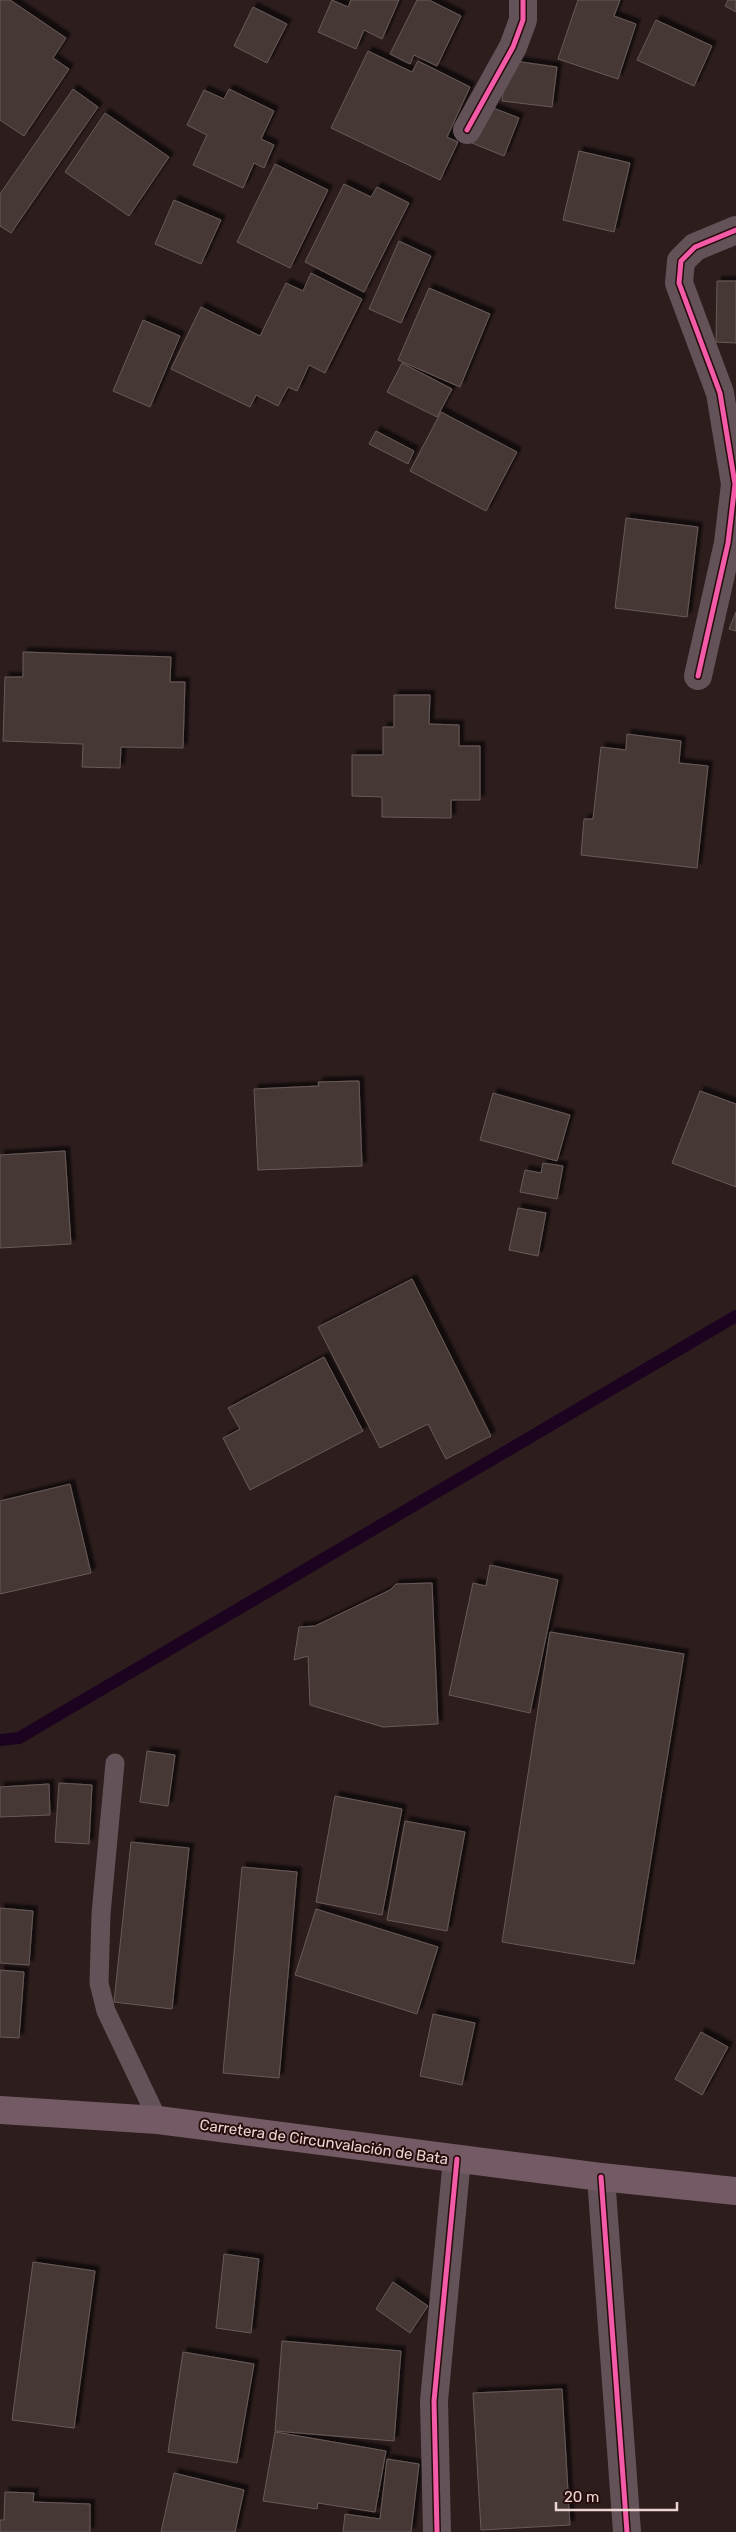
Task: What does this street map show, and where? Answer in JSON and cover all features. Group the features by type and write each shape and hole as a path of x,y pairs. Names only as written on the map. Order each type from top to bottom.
{"main road":[{"name":"Carretera de Circunvalación de Bata","path":"0,2110 158,2120 456,2159 736,2192"}],"street":[{"path":"468,130 513,47 524,20 523,0"},
{"path":"698,676 728,543 735,484 720,393 679,283 681,261 695,247 736,230"},
{"path":"437,2532 434,2401 456,2159"},
{"path":"601,2177 627,2532"}],"lane":[{"path":"115,1763 101,1914 99,1983 106,2011 158,2120"}],"building":[{"path":"0,0 10,0 66,38 53,58 69,69 24,136 0,120"},
{"path":"332,0 348,7 351,0 399,0 382,39 364,30 356,49 318,32"},
{"path":"417,0 429,0 461,16 437,66 414,55 410,64 390,54"},
{"path":"578,0 620,0 614,16 636,24 618,79 558,59"},
{"path":"728,0 736,0 736,12 725,6"},
{"path":"253,7 287,24 267,63 234,46"},
{"path":"656,20 712,46 694,86 637,60"},
{"path":"368,51 412,72 418,61 470,87 447,137 458,142 440,180 331,128"},
{"path":"507,60 557,67 552,107 502,101"},
{"path":"73,89 98,107 11,233 0,226 0,194"},
{"path":"229,89 274,111 261,139 274,145 264,168 254,163 243,188 193,165 207,135 187,125 204,90 224,99"},
{"path":"483,104 519,118 504,156 467,141"},
{"path":"105,113 169,157 129,216 65,172"},
{"path":"579,151 630,163 614,232 563,220"},
{"path":"275,164 328,190 290,268 237,242"},
{"path":"344,184 371,197 377,187 409,203 364,292 305,262"},
{"path":"174,200 221,220 201,264 155,244"},
{"path":"399,241 431,256 401,323 369,309"},
{"path":"311,273 362,299 325,373 309,365 297,391 288,387 278,406 256,395 250,407 171,369 201,307 260,336 286,283 303,291"},
{"path":"717,281 736,281 736,343 716,342"},
{"path":"429,288 490,314 460,387 398,360"},
{"path":"143,320 180,336 150,407 113,391"},
{"path":"402,363 452,389 437,417 387,392"},
{"path":"441,412 517,452 486,511 410,471"},
{"path":"376,431 414,451 408,464 369,444"},
{"path":"626,518 698,527 687,617 615,608"},
{"path":"736,612 736,631 729,629"},
{"path":"23,652 171,657 170,682 185,682 183,748 121,747 120,768 82,767 83,744 3,741 5,677 23,677"},
{"path":"394,695 430,695 429,724 459,725 459,746 480,746 480,800 451,800 451,818 382,817 382,797 352,796 352,755 383,755 383,727 394,727"},
{"path":"627,734 681,741 679,763 708,766 697,868 581,855 584,819 593,819 601,747 626,750"},
{"path":"359,1081 362,1166 258,1170 254,1089 319,1086 318,1082"},
{"path":"700,1091 736,1104 736,1187 672,1163"},
{"path":"493,1093 570,1115 557,1161 480,1140"},
{"path":"65,1151 71,1244 0,1248 0,1155"},
{"path":"543,1163 563,1166 557,1199 520,1192 525,1170 541,1173"},
{"path":"518,1208 546,1213 538,1256 509,1250"},
{"path":"412,1279 491,1436 446,1459 428,1424 380,1448 318,1327"},
{"path":"324,1357 363,1431 250,1490 223,1438 240,1429 228,1408"},
{"path":"70,1484 91,1573 0,1594 0,1501"},
{"path":"490,1565 558,1580 530,1713 449,1695 473,1583 486,1586"},
{"path":"432,1583 438,1724 383,1727 310,1705 308,1656 294,1660 299,1627 315,1626 390,1590 396,1584"},
{"path":"550,1632 684,1654 634,1964 502,1942"},
{"path":"147,1751 175,1755 168,1806 140,1802"},
{"path":"59,1783 92,1785 89,1844 55,1842"},
{"path":"49,1784 50,1815 0,1817 0,1787"},
{"path":"335,1796 402,1809 382,1915 316,1902"},
{"path":"405,1821 465,1832 447,1931 387,1920"},
{"path":"131,1842 189,1848 172,2009 114,2002"},
{"path":"242,1867 297,1872 279,2078 223,2073"},
{"path":"0,1908 33,1911 29,1965 0,1963"},
{"path":"316,1909 438,1947 417,2014 295,1975"},
{"path":"0,1970 24,1972 19,2038 0,2037"},
{"path":"433,2014 475,2023 462,2085 420,2076"},
{"path":"701,2032 728,2047 702,2095 675,2079"},
{"path":"224,2254 259,2259 251,2333 216,2328"},
{"path":"33,2262 95,2271 74,2428 12,2420"},
{"path":"393,2282 428,2306 410,2333 376,2309"},
{"path":"282,2341 401,2351 394,2441 275,2431"},
{"path":"183,2352 254,2364 237,2463 168,2452"},
{"path":"562,2389 570,2525 481,2530 473,2393"},
{"path":"275,2432 386,2451 375,2512 318,2503 317,2509 263,2501"},
{"path":"387,2459 419,2464 411,2532 343,2532 345,2514 380,2519"},
{"path":"174,2473 244,2490 235,2532 161,2532"},
{"path":"5,2492 34,2493 33,2502 90,2504 90,2532 0,2532 0,2520 4,2520"}],"waterway":[{"path":"0,1740 19,1738 736,1316"}],"cycle path":[{"path":"467,130 513,47 523,20 523,0"},
{"path":"698,676 728,543 735,484 720,393 679,283 681,261 695,247 736,230"},
{"path":"437,2532 434,2401 457,2159"},
{"path":"601,2177 627,2532"}]}
